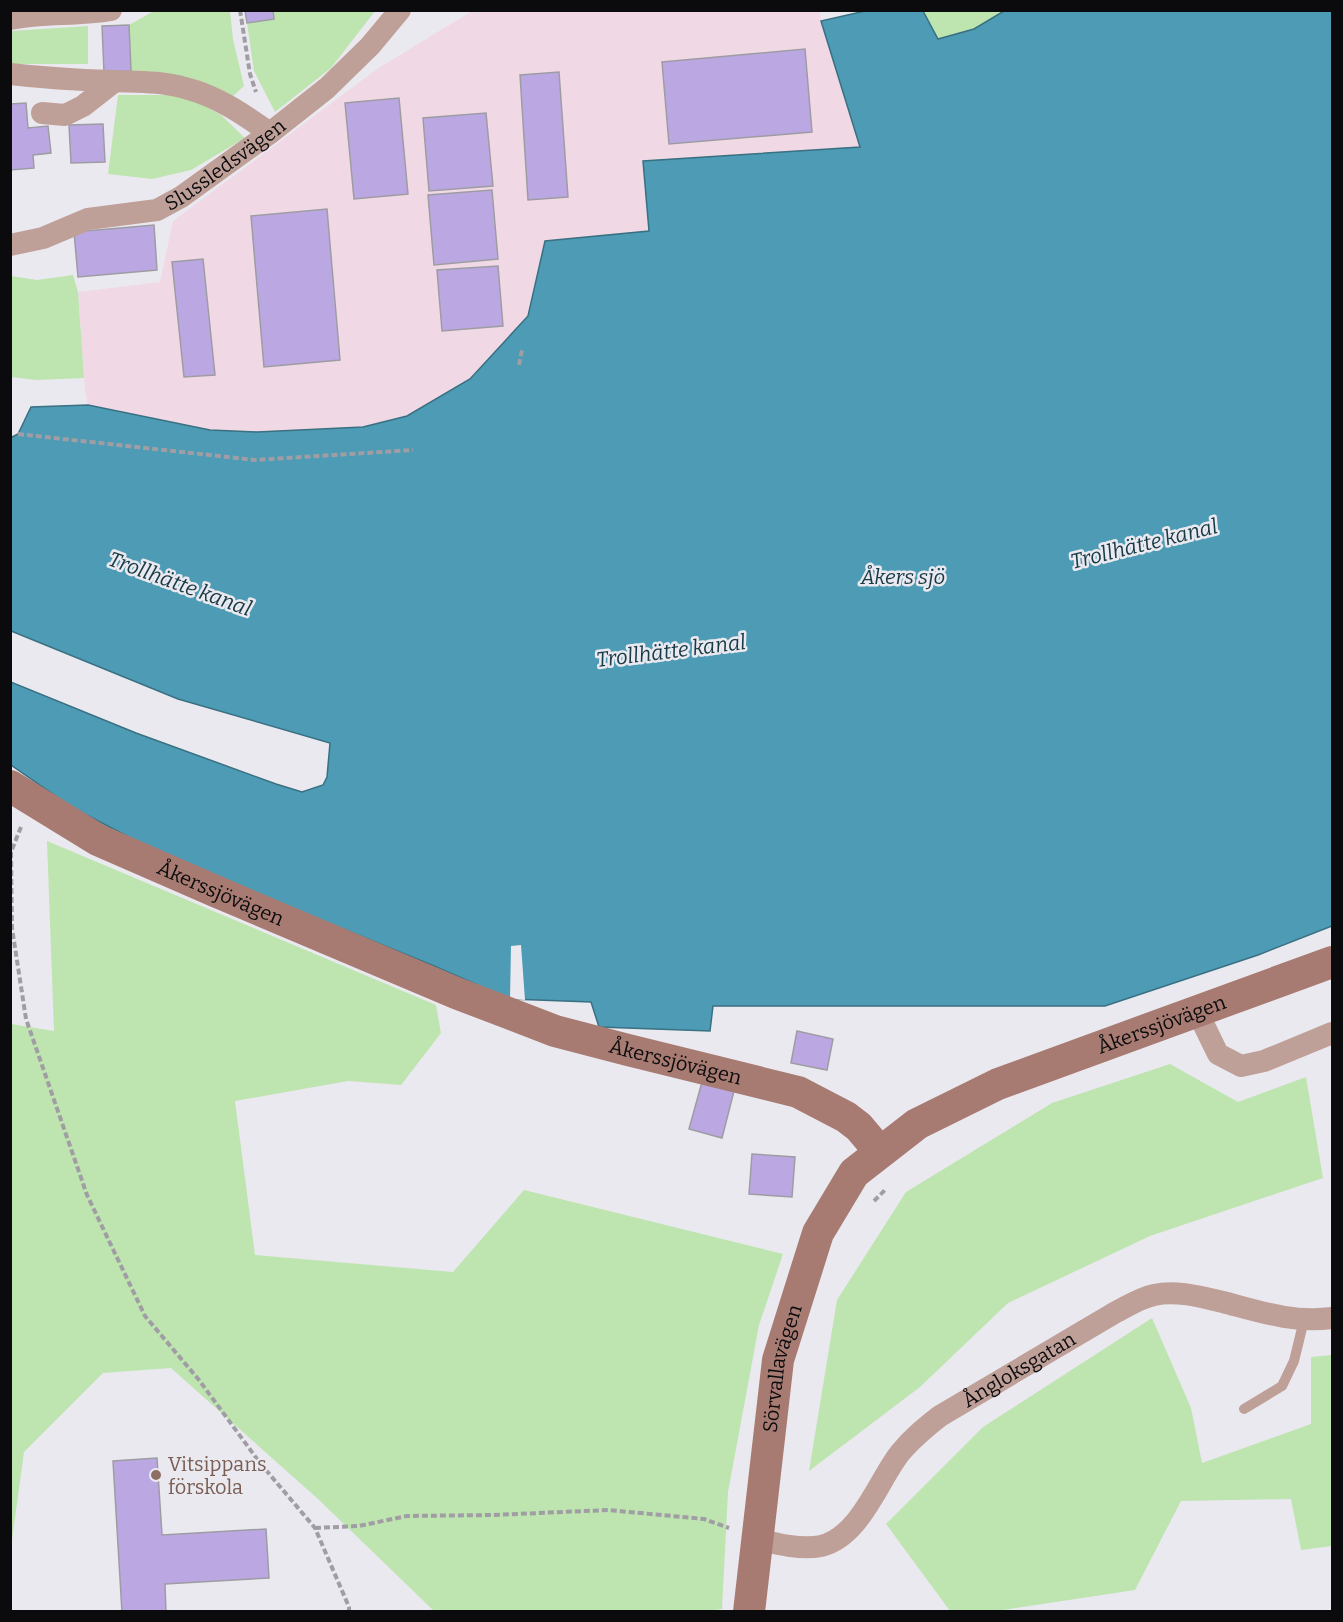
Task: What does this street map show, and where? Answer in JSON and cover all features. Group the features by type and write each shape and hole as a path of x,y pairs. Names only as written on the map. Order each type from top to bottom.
{"street":[{"path":"10,19 32,15 111,10"},
{"name":"Slussledsvägen","path":"10,245 43,238 88,219 157,210 181,197 270,133 327,88 370,46 395,13"},
{"path":"10,74 162,83 186,88 238,110 270,133"},
{"path":"42,113 65,115 83,106 115,81"},
{"name":"Åkerssjövägen","path":"21,793 109,844 456,993 555,1031 798,1092 846,1117 859,1127 880,1152 917,1124 998,1084 1332,962"},
{"path":"1197,1011 1218,1054 1240,1066 1264,1061 1332,1033"},
{"name":"Sörvallavägen","path":"749,1611 778,1360 818,1233 854,1173 880,1152"},
{"name":"Ångloksgatan","path":"758,1539 801,1547 822,1545 837,1539 853,1526 878,1491 899,1455 916,1435 940,1416 1138,1300 1155,1295 1178,1294 1276,1316 1304,1320 1332,1318"}],"lane":[{"path":"1244,1409 1282,1386 1294,1360 1304,1320"}],"path":[{"path":"240,10 250,74 270,133"},
{"path":"519,365 522,350"},
{"path":"18,434 255,460 413,450"},
{"path":"21,793 11,852 12,928 26,1019 87,1195 145,1316 200,1380 260,1462 315,1528 349,1611"},
{"path":"870,1205 892,1182"},
{"path":"315,1528 358,1526 407,1516 608,1510 704,1519 758,1539"}],"shaded area":[{"path":"472,11 820,11 821,21 860,147 643,161 649,231 545,241 528,316 470,379 407,416 363,427 257,432 210,430 88,405 78,292 160,282 173,221 377,69"}],"green space":[{"path":"154,11 230,11 233,39 244,86 232,97 131,71 129,25"},
{"path":"273,11 375,11 331,68 275,112 254,71 247,23 274,19"},
{"path":"923,11 1004,11 974,29 937,39"},
{"path":"88,26 88,64 11,64 11,31"},
{"path":"118,95 185,95 221,115 245,138 191,170 152,179 108,174"},
{"path":"73,275 78,292 84,378 36,380 11,377 11,276 37,280"},
{"path":"47,841 436,1005 441,1033 401,1085 348,1081 235,1101 255,1255 453,1272 524,1190 783,1254 759,1325 728,1492 722,1609 698,1612 434,1611 318,1499 171,1368 103,1373 24,1452 11,1547 11,1024 54,1031"},
{"path":"1170,1064 1238,1102 1306,1077 1323,1178 1150,1236 1008,1303 920,1387 809,1471 837,1300 906,1192 1052,1103"},
{"path":"1152,1318 1191,1408 1202,1463 1311,1424 1311,1357 1332,1355 1332,1546 1301,1550 1291,1499 1181,1501 1135,1590 996,1611 950,1611 886,1524 983,1427"}],"water":[{"name":"Åkers sjö","path":"865,11 923,11 938,39 974,29 1004,11 1332,11 1332,926 1258,955 1105,1006 713,1006 710,1031 599,1027 591,1002 510,999 148,847 73,808 11,765 11,682 136,733 302,792 323,785 327,777 330,743 178,699 11,631 10,438 18,434 31,407 88,405 210,430 257,432 363,427 407,416 470,379 528,316 545,241 649,231 643,161 860,147 821,21"}],"pier":[{"path":"521,945 525,1000 510,999 511,946"}],"building":[{"path":"245,10 273,10 274,19 247,23"},
{"path":"129,25 131,71 104,72 102,26"},
{"path":"805,49 812,132 669,144 662,62"},
{"path":"559,72 568,197 528,200 520,75"},
{"path":"399,98 408,194 354,199 345,103"},
{"path":"26,103 28,128 48,126 51,153 33,155 34,168 10,170 10,104"},
{"path":"486,113 493,186 429,191 423,118"},
{"path":"103,124 105,162 71,163 69,125"},
{"path":"492,190 498,259 434,265 428,195"},
{"path":"327,209 340,360 264,367 251,216"},
{"path":"154,225 157,270 78,277 74,232"},
{"path":"203,259 215,375 184,377 172,262"},
{"path":"498,266 503,326 442,331 437,270"},
{"path":"797,1031 833,1039 827,1070 791,1063"},
{"path":"702,1082 734,1091 722,1138 689,1129"},
{"path":"752,1154 795,1157 792,1197 749,1194"},
{"path":"157,1458 162,1535 266,1529 269,1578 165,1584 166,1612 122,1612 113,1461"}],"place":[{"name":"Vitsippans förskola","path":"156,1475"}],"water label":[{"name":"Trollhätte kanal","path":"1144,544"},
{"name":"Trollhätte kanal","path":"180,584"},
{"name":"Trollhätte kanal","path":"671,651"}]}
